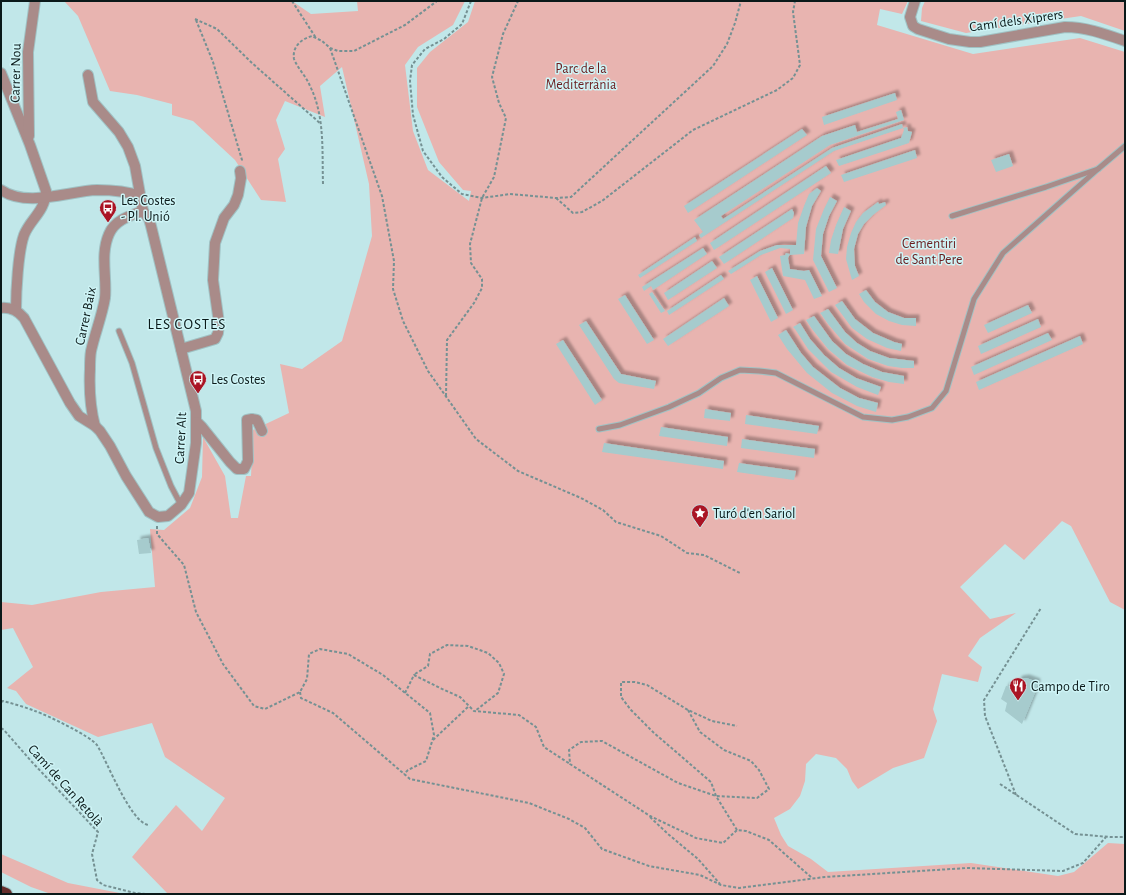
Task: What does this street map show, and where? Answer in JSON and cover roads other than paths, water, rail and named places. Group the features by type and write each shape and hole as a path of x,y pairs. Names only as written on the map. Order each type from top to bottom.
{"highway":[{"path":"1,892 6,894"}],"street":[{"name":"Carrer Nou","path":"30,145 28,52 35,1"},
{"name":"Camí dels Xiprers","path":"915,1 910,17 913,26 918,29 959,41 980,42 1065,27 1076,27 1091,30 1125,41"},
{"path":"1,73 44,184 46,199 38,215 24,236 20,254 16,310"},
{"name":"Carrer Alt","path":"88,75 93,102 119,132 128,147 135,166 143,212 149,219 151,226 196,411 197,422 189,493 181,505 168,516 158,517 149,512 126,476 110,446 96,426"},
{"path":"181,349 215,339 218,333 213,280 215,243 224,218 234,205 238,195 241,178 240,171"},
{"path":"1,190 14,197 46,199 98,190 116,190 140,196"},
{"name":"Carrer Baix","path":"96,426 91,412 89,398 91,352 105,298 106,281 104,257 106,241 114,226 123,219 143,212"},
{"path":"1,308 6,307 16,310 24,318 70,403 79,416 96,426"},
{"path":"70,403 84,406 88,404 89,398"},
{"path":"197,422 230,462 237,468 244,468 248,461 247,420 257,420 262,431"}],"lane":[{"path":"599,429 620,425 669,407 699,393 721,378 740,370 776,373 863,417 892,420 908,417 932,408 946,391 974,299 1003,253 1125,146"},
{"path":"952,216 1098,169"},
{"path":"119,331 132,363 156,448 171,486 181,505"}],"place":[{"name":"Les Costes - Pl. Unió","path":"108,223"},
{"name":"Les Costes","path":"198,394"},
{"name":"Turó d'en Sariol","path":"700,528"},
{"name":"Campo de Tiro","path":"1018,701"}],"district":[{"name":"LES COSTES","path":"187,324"}],"park label":[{"name":"Parc de la Mediterrània","path":"581,76"},
{"name":"Cementiri de Sant Pere","path":"929,252"}]}
